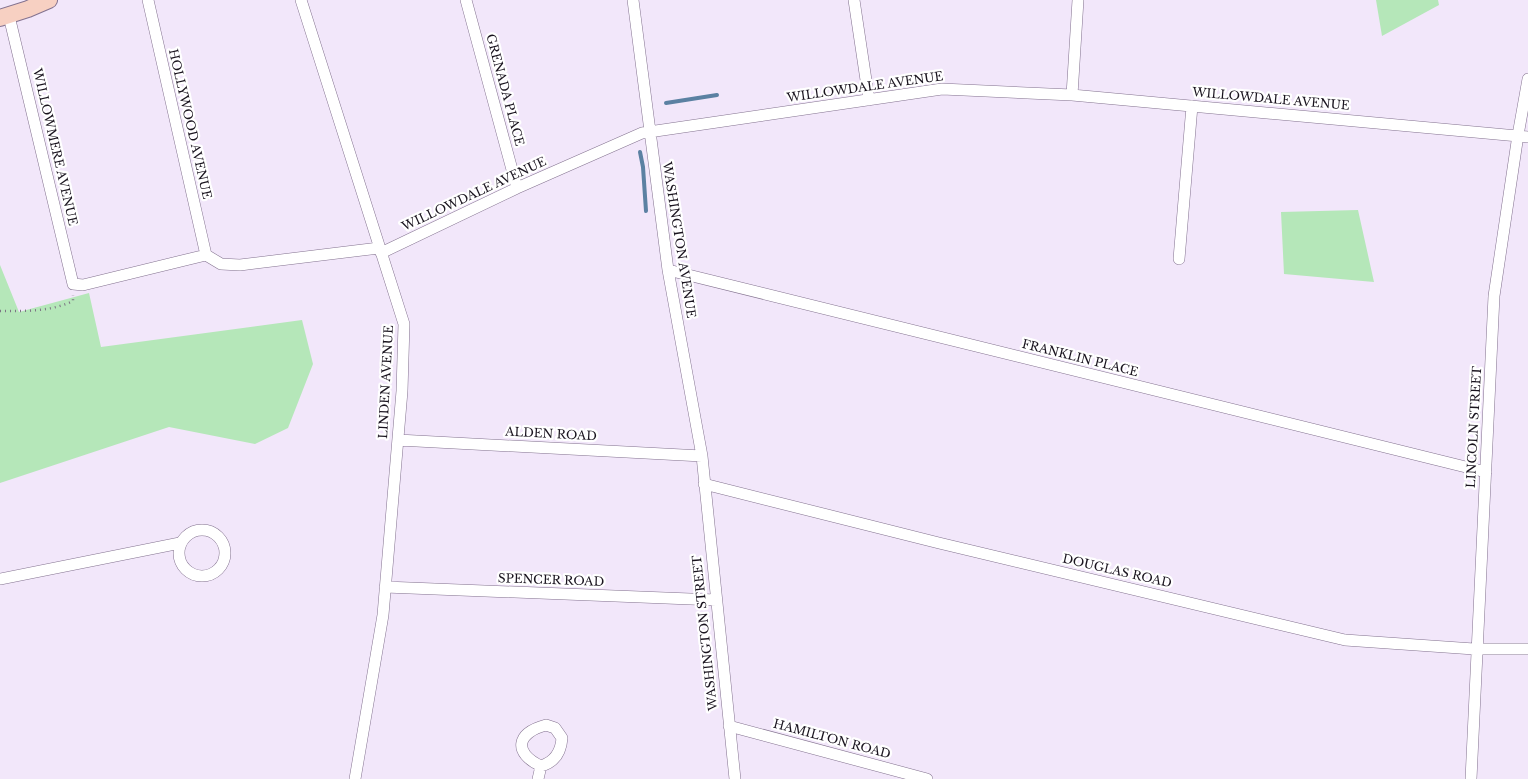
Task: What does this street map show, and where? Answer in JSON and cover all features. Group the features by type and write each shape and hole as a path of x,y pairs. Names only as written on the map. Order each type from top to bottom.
{"street":[{"path":"5,17 49,0"},
{"name":"HOLLYWOOD AVENUE","path":"148,0 206,255"},
{"name":"LINDEN AVENUE","path":"301,0 404,324 402,391 383,615 355,779"},
{"name":"GRENADA PLACE","path":"466,0 517,188"},
{"name":"WASHINGTON AVENUE","path":"633,0 668,270 702,456 704,484"},
{"path":"854,0 869,100"},
{"path":"1072,95 1078,0"},
{"name":"WILLOWMERE AVENUE","path":"5,17 73,284"},
{"name":"LINCOLN STREET","path":"1471,779 1494,296 1523,136 1528,80"},
{"name":"WILLOWDALE AVENUE","path":"206,255 221,264 240,265 380,251 642,133 942,89 1072,95 1523,136"},
{"path":"1179,259 1192,106"},
{"path":"73,284 82,284 206,255"},
{"name":"FRANKLIN PLACE","path":"668,270 1486,472"},
{"name":"ALDEN ROAD","path":"398,440 702,456"},
{"name":"WASHINGTON STREET","path":"704,484 735,779"},
{"name":"DOUGLAS ROAD","path":"704,484 940,543 1345,640 1477,649 1528,649"},
{"path":"0,579 180,543 192,531 207,530 214,533 223,544 225,558 222,565 211,575 202,577 192,575 186,571 179,558 180,543"},
{"name":"SPENCER ROAD","path":"385,587 716,600"},
{"name":"HAMILTON ROAD","path":"729,726 927,779"},
{"path":"538,779 541,766"}],"path":[{"path":"0,311 34,311 62,306 73,301 73,284"}],"green space":[{"path":"1376,0 1438,0 1439,5 1382,36"},
{"path":"1358,210 1374,282 1284,274 1281,212"},
{"path":"0,265 19,312 89,293 101,347 302,320 313,364 288,428 255,444 169,427 0,483"}],"waterway":[{"path":"666,103 717,95"},
{"path":"640,152 646,211"}]}
